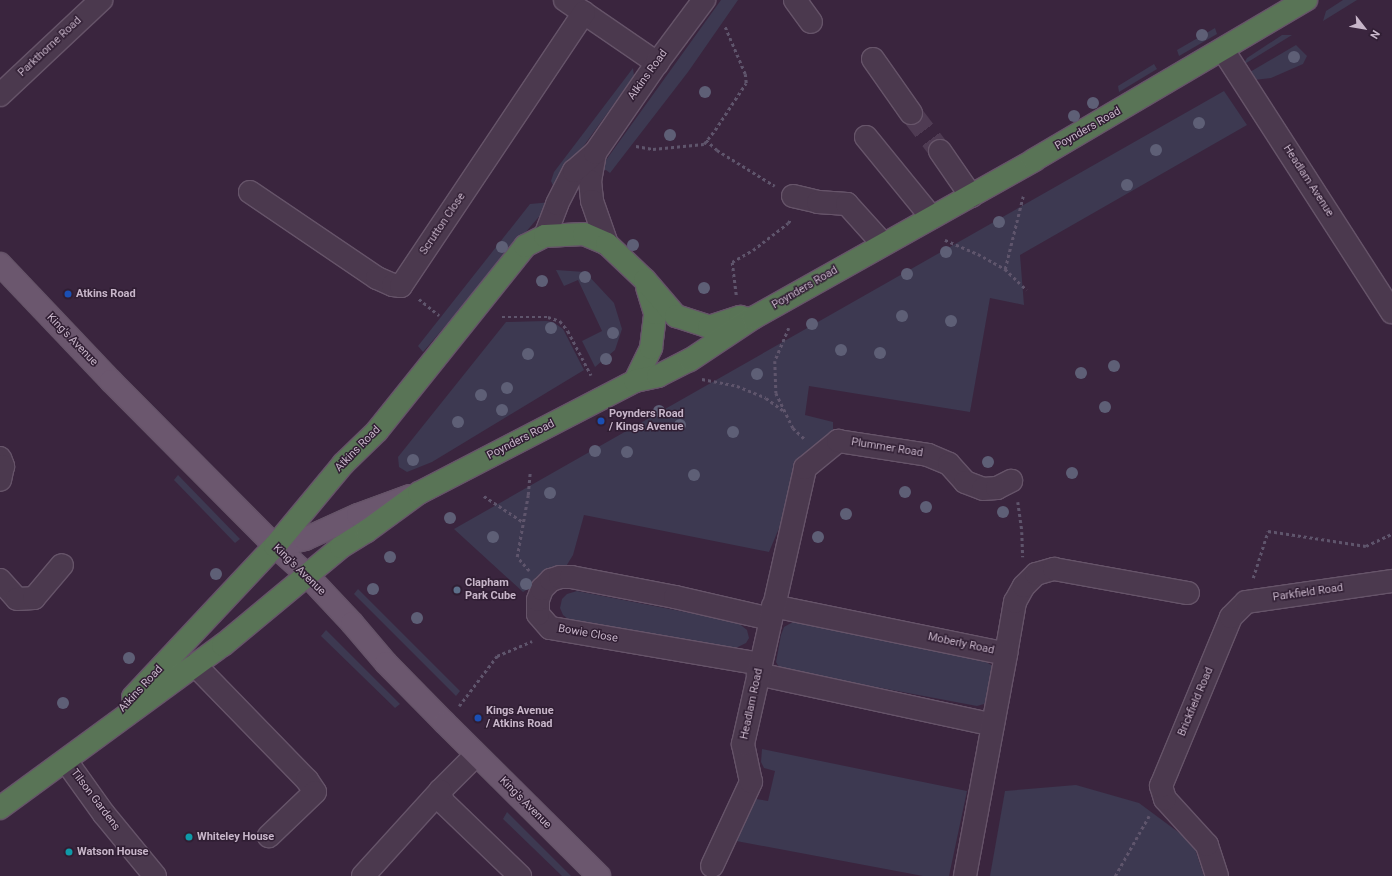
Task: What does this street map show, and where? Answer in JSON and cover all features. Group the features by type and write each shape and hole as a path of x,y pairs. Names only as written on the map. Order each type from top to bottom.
{"highway":[{"name":"Poynders Road","path":"306,575 341,547 367,531 419,493 635,381 658,376 690,360 747,318 971,196 1223,50 1306,0"},
{"path":"544,236 584,234 607,244 645,280 676,316 709,327 747,318"},
{"name":"Atkins Road","path":"100,734 275,546 343,464 377,431 402,402 474,308 525,246 544,236"},
{"path":"635,381 651,348 655,313 645,280"},
{"name":"Atkins Road","path":"0,808 223,645 306,575"}],"main road":[{"name":"King's Avenue","path":"0,264 111,381 275,546 306,575 352,623 386,663 476,755 599,876"},
{"path":"275,546 305,539 358,515 419,493"}],"street":[{"name":"Parkthorne Road","path":"0,95 101,0"},
{"path":"565,0 657,63"},
{"name":"Atkins Road","path":"544,236 556,204 574,171 595,153 657,63 704,0"},
{"path":"795,0 812,22"},
{"name":"Scrutton Close","path":"250,192 377,278 393,285 401,286 584,13"},
{"name":"Headlam Avenue","path":"1223,50 1392,312"},
{"path":"873,59 911,113"},
{"path":"866,137 932,218"},
{"path":"940,151 971,196"},
{"name":"Atkins Road","path":"595,153 590,181 592,200 607,244"},
{"path":"798,197 818,202 847,204 882,244"},
{"name":"Plummer Road","path":"771,612 805,468 838,441 928,454 949,464 965,482 983,489 996,488 1011,481"},
{"path":"0,458 3,466 0,480"},
{"path":"0,580 17,599 34,598 62,565"},
{"name":"Moberly Road","path":"771,612 1006,654 1015,602 1024,586 1036,574 1054,569 1188,593"},
{"path":"542,589 551,580 560,577 571,577 675,597 771,612"},
{"name":"Parkfield Road","path":"1246,602 1392,581"},
{"name":"Bowie Close","path":"542,589 538,600 538,614 550,628 760,669 992,725"},
{"name":"Brickfield Road","path":"1162,789 1231,617 1246,602"},
{"name":"Headlam Road","path":"712,866 751,782 743,744 771,612"},
{"path":"966,876 1006,654"},
{"path":"195,664 307,780 315,792 268,836"},
{"path":"363,876 440,791 476,755"},
{"name":"Tilson Gardens","path":"66,761 104,814 155,876"},
{"path":"1162,789 1165,799 1207,845 1218,876"},
{"path":"440,791 443,802 520,876"}],"path":[{"path":"636,146 653,149 704,144 746,83 745,74 725,27"},
{"path":"706,140 717,150 798,197 788,223 753,250 732,262 736,297 747,318"},
{"path":"1005,269 1023,196"},
{"path":"945,240 978,254 1005,269 1027,290"},
{"path":"502,317 548,317 560,321 568,331 591,374"},
{"path":"789,328 775,362 776,393 793,428 821,455"},
{"path":"696,378 737,386 766,398 786,413"},
{"path":"530,471 524,522 517,557 542,589"},
{"path":"1011,481 1017,495 1022,532 1023,562 1032,579"},
{"path":"484,496 524,522"},
{"path":"1246,602 1268,531 1366,546 1392,534"},
{"path":"445,723 467,697 486,669 497,656 543,636 550,628"},
{"path":"1115,876 1162,789"}],"shaded area":[{"path":"721,0 738,0 688,72 610,173 606,170 600,171 601,167"},
{"path":"1343,0 1357,0 1323,21 1326,11"},
{"path":"1215,28 1217,34 1179,56 1177,50"},
{"path":"1282,35 1292,35 1243,65 1247,58"},
{"path":"1296,45 1307,56 1303,64 1271,78 1254,80 1250,72"},
{"path":"1154,64 1157,69 1119,92 1118,86"},
{"path":"633,68 634,76 565,172 555,190 551,181 554,172"},
{"path":"1224,91 1247,125 1020,255 1024,305 990,298 970,412 809,386 805,415 833,422 833,441 813,447 769,552 584,515 573,555 565,568 523,592 454,529"},
{"path":"552,202 423,352 418,346 530,204"},
{"path":"556,270 585,272 614,303 622,329 615,350 595,367 582,341 602,331 578,280 564,286"},
{"path":"506,322 553,322 563,329 584,370 432,462 407,472 399,467 398,457"},
{"path":"178,475 240,539 235,543 174,480"},
{"path":"358,589 460,691 456,696 354,594"},
{"path":"577,591 737,622 747,630 749,638 746,643 730,651 568,619 563,615 560,608 562,599 567,594"},
{"path":"793,622 984,661 993,666 994,673 988,697 984,704 977,706 780,669 776,662 781,635 784,627"},
{"path":"326,630 400,704 395,708 321,636"},
{"path":"762,749 967,791 949,876 923,876 731,840 751,804 756,799 768,801 775,771 764,768 761,762"},
{"path":"1076,785 1139,803 1193,843 1204,876 990,876 1005,791"},
{"path":"507,812 571,876 562,876 503,819"}],"tunnel":[{"path":"911,113 940,151"}],"place":[{"name":"Atkins Road","path":"68,294"},
{"name":"Poynders Road / Kings Avenue","path":"601,421"},
{"name":"Clapham Park Cube","path":"457,590"},
{"name":"Kings Avenue / Atkins Road","path":"478,718"},
{"name":"Whiteley House","path":"189,837"},
{"name":"Watson House","path":"69,852"}]}
